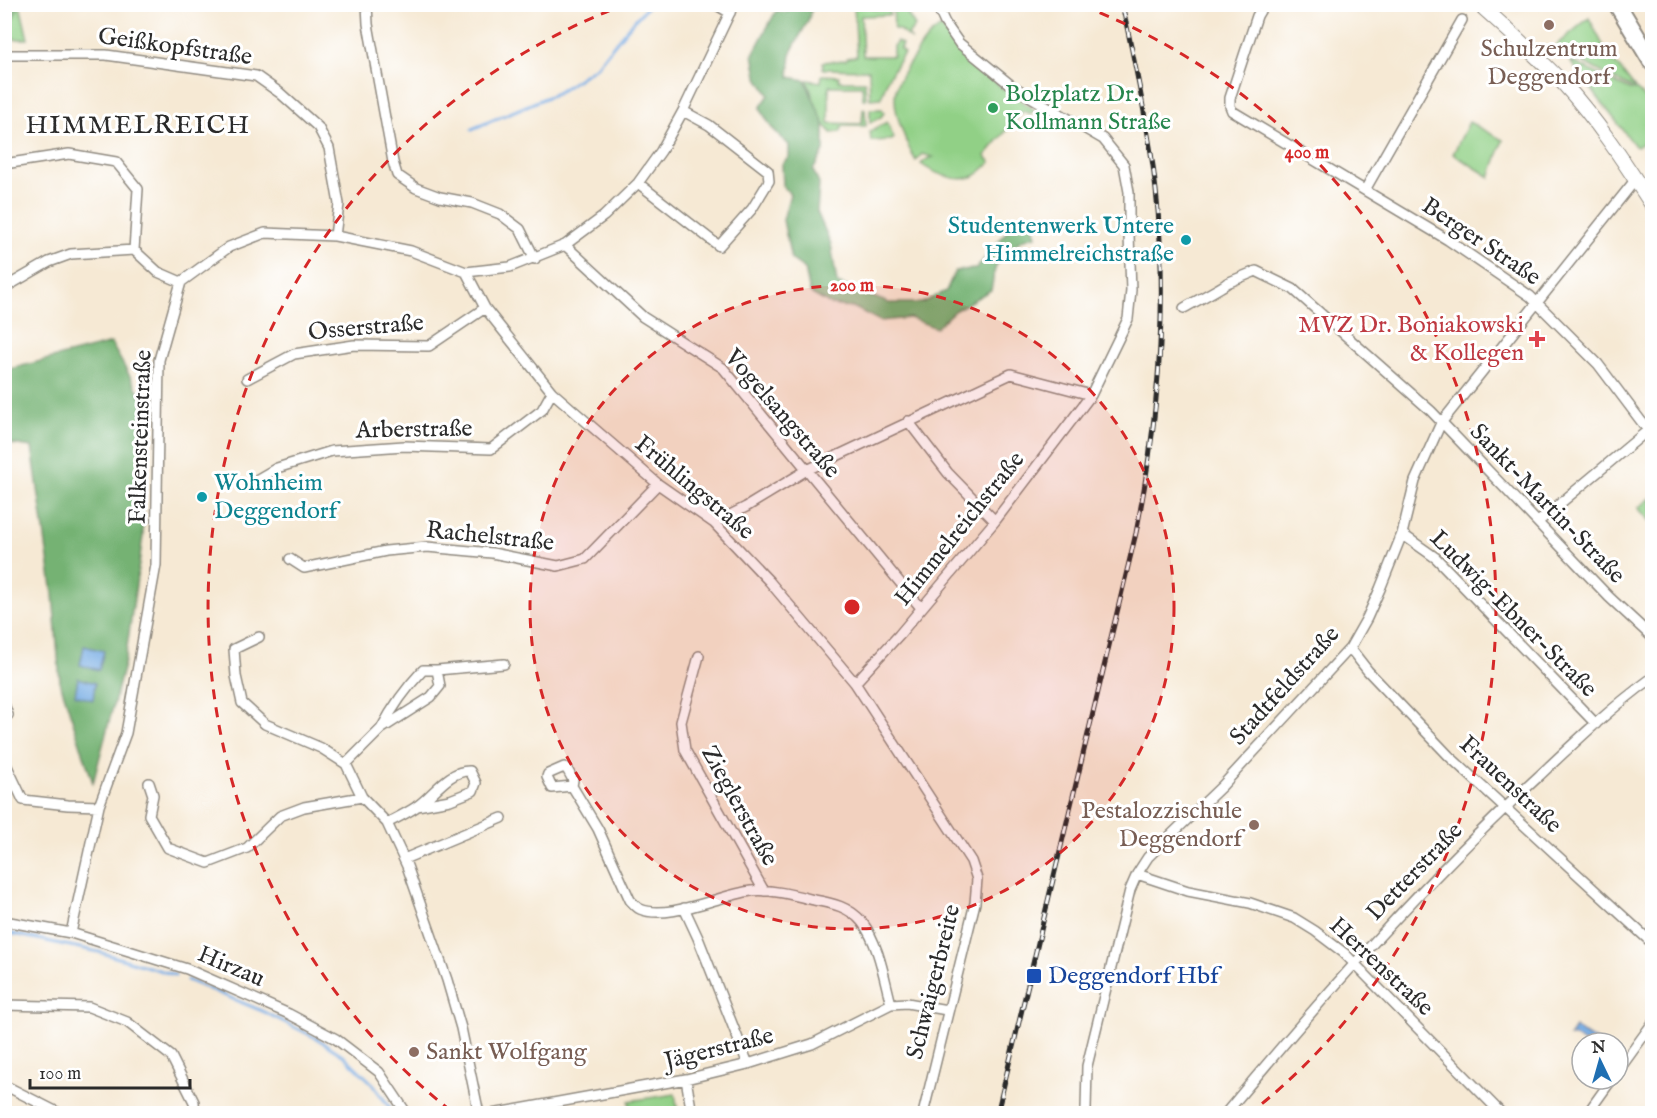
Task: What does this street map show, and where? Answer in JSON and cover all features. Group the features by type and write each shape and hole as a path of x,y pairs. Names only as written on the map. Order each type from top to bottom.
{"highway":[{"path":"1617,4 1653,62"}],"street":[{"path":"367,4 368,24 397,175 416,188 440,197 472,203 500,214 520,229 535,259"},
{"path":"4,288 49,262 71,254 134,250 158,272 181,282 229,247 265,233 335,236 411,251 466,272 510,267 535,259 565,245 604,216 638,183 661,151 684,111 732,9 715,4"},
{"name":"Himmelreichstraße","path":"855,683 995,521 1090,395 1128,318 1131,290 1129,192 1124,165 1102,139 1012,86 959,43 945,23 936,4"},
{"name":"Berger Straße","path":"1264,4 1257,16 1230,106 1232,111 1457,246 1530,296 1610,378 1647,430 1538,522"},
{"path":"1479,4 1531,51 1586,110 1653,205"},
{"path":"1365,190 1462,20"},
{"name":"Geißkopfstraße","path":"4,55 105,55 256,76 280,93 318,127 329,148 339,204 335,236"},
{"path":"638,183 718,246 752,209 769,180 768,171 709,124 684,111"},
{"path":"4,164 69,154 116,162 138,189 134,250"},
{"name":"Stadtfeldstraße","path":"1087,1112 1087,1066 1130,890 1137,874 1148,857 1222,786 1350,648 1367,618 1402,534 1415,481 1441,423 1636,179"},
{"name":"Vogelsangstraße","path":"565,245 643,317 723,368 921,608"},
{"name":"Sankt-Martin-Straße","path":"1184,308 1215,289 1256,271 1293,289 1431,411 1609,597 1653,637"},
{"name":"Frühlingstraße","path":"466,272 485,308 552,392 658,484 714,524 769,581 855,683 971,861"},
{"name":"Falkensteinstraße","path":"71,933 99,806 126,733 156,565 159,360 181,282"},
{"name":"Osserstraße","path":"247,379 294,354 354,345 429,346 485,308"},
{"path":"714,524 747,507 807,470 1011,374 1090,395"},
{"name":"Arberstraße","path":"258,479 277,468 332,452 404,446 491,449 542,410 552,392"},
{"path":"908,421 948,473 995,521"},
{"name":"Rachelstraße","path":"290,559 304,568 386,550 427,547 492,553 558,566 585,559 658,484"},
{"name":"Ludwig-Ebner-Straße","path":"1402,534 1436,558 1596,724"},
{"path":"259,637 234,649 236,676 242,704 265,724 321,748 346,764 362,797 387,823 404,859 447,980 461,1028 479,1113"},
{"name":"Frauenstraße","path":"1350,648 1368,671 1449,756 1653,943"},
{"name":"Zieglerstraße","path":"699,656 681,722 685,750 764,891 781,892 835,904 855,914 870,934 891,1004"},
{"path":"381,729 395,703 423,670 504,664"},
{"path":"346,764 381,729 431,697 440,686 437,670"},
{"name":"Detterstraße","path":"1225,1113 1354,964 1504,808 1629,694 1653,678"},
{"path":"4,704 8,715 4,717"},
{"path":"4,760 23,800 99,806"},
{"path":"387,823 417,806 442,784 462,771 470,771 476,783 473,791 450,800 417,806"},
{"path":"149,783 153,795 149,815 168,848 208,863 247,848 280,816 304,807 362,797"},
{"path":"572,786 598,829 630,900 638,909 660,913 739,894 764,891"},
{"path":"404,859 502,818"},
{"name":"Schwaigerbreite","path":"923,1113 975,903 977,879 971,861"},
{"name":"Herrenstraße","path":"1137,874 1188,891 1250,903 1294,918 1315,930 1354,964 1502,1113"},
{"path":"684,908 748,1064"},
{"name":"Hirzau","path":"4,921 71,933 188,969 289,1014 336,1039 379,1072 407,1113"},
{"name":"Jägerstraße","path":"492,1113 519,1112 686,1079 748,1064 812,1044 891,1004 908,1003 947,1010"},
{"path":"4,1005 89,1006 128,1022 171,1056 194,1102 195,1113"},
{"path":"1630,1055 1653,1024"},
{"path":"686,1079 692,1113"},
{"path":"4,1085 61,1113"},
{"path":"1587,1113 1603,1091"}],"green space":[{"path":"5,4 19,5 12,21 5,24"},
{"path":"791,4 813,5 808,21 791,52 789,77 805,80 824,124 824,151 813,170 819,184 817,212 831,244 837,283 889,303 922,303 946,291 955,271 976,269 1016,220 1032,221 1036,236 1018,242 1003,256 995,269 991,290 954,311 936,328 910,318 880,321 855,308 831,305 810,293 805,269 791,259 783,220 790,194 783,186 782,164 789,157 789,145 771,127 760,108 769,95 757,76 753,54 776,11 787,12"},
{"path":"5,5 20,5 28,39 5,39"},
{"path":"893,5 902,5 915,26 908,35 912,40 894,29"},
{"path":"854,6 872,6 873,9 889,10 890,15 861,16 863,56 893,56 893,47 897,41 902,44 900,49 904,53 888,78 881,98 870,99 869,70 823,69 823,62 846,60 857,56"},
{"path":"1589,18 1606,51 1635,88 1631,88 1556,48 1555,46"},
{"path":"941,27 963,54 961,56 967,57 1002,88 1035,110 1031,114 1023,111 985,156 991,162 978,174 966,179 945,176 921,164 933,157 922,154 916,161 906,140 896,107 896,91 902,75 925,41"},
{"path":"1569,60 1630,90 1637,90 1652,104 1652,137 1637,147 1635,146"},
{"path":"822,75 839,76 839,81 865,81 866,99 863,99 862,86 829,86 829,123 859,124 862,122 863,109 865,109 866,126 843,126 840,132 831,133 821,120 807,80 821,82"},
{"path":"870,109 882,109 884,113 870,123"},
{"path":"887,122 894,138 871,141 870,131"},
{"path":"1469,122 1503,140 1490,177 1453,154"},
{"path":"111,343 144,401 143,536 125,661 93,783 60,682 53,594 32,447 5,443 4,369"},
{"path":"1652,497 1652,523 1638,508"},
{"path":"675,1094 678,1113 630,1113 629,1101"}],"water":[{"path":"84,646 104,651 99,670 80,665"},
{"path":"78,678 95,683 93,700 75,695"}],"waterway":[{"path":"472,129 557,93 596,67 650,4"},
{"path":"4,932 99,952 175,975"},
{"path":"187,980 260,1010 316,1038 344,1056 372,1083 390,1108"}],"railway":[{"path":"997,1114 1136,533 1151,442 1160,350 1161,258 1158,212 1153,166 1122,4"}],"place":[{"name":"Schulzentrum Deggendorf","path":"1549,25"},
{"name":"Bolzplatz Dr. Kollmann Straße","path":"993,108"},
{"name":"Studentenwerk Untere Himmelreichstraße","path":"1186,240"},
{"name":"MVZ Dr. Boniakowski & Kollegen","path":"1537,339"},
{"name":"Wohnheim Deggendorf","path":"202,497"},
{"name":"Pestalozzischule Deggendorf","path":"1254,825"},
{"name":"Deggendorf Hbf","path":"1034,976"},
{"name":"Sankt Wolfgang","path":"414,1052"}],"district":[{"name":"HIMMELREICH","path":"138,125"}]}
